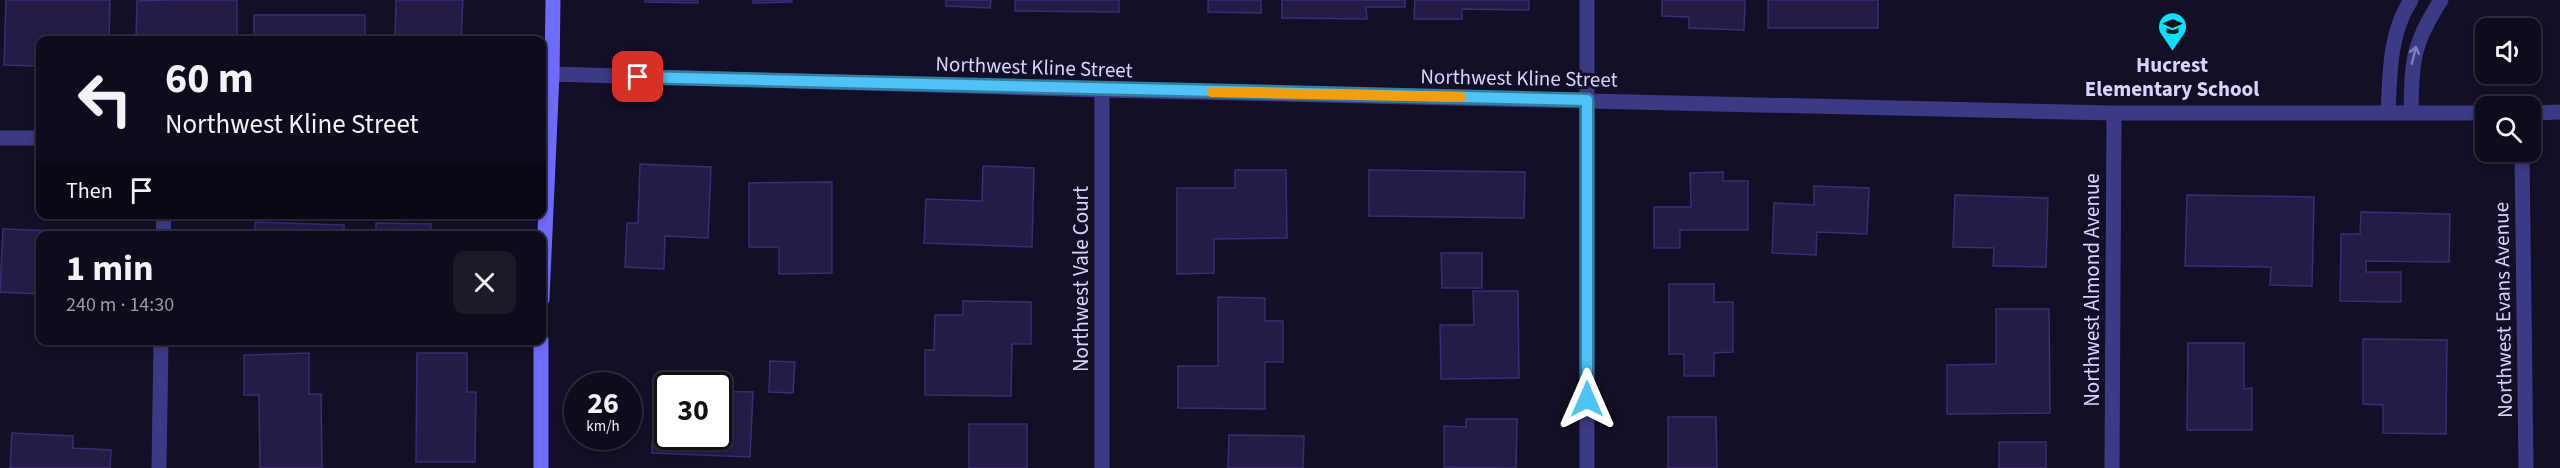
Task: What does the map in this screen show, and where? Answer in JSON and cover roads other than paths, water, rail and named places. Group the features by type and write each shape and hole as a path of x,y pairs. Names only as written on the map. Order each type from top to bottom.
{"street":[{"path":"546,136 552,74 553,0"},
{"path":"1587,0 1587,468"},
{"path":"2388,113 2393,45 2400,21 2411,0"},
{"path":"2411,113 2412,65 2416,47 2440,0"},
{"name":"Northwest Kline Street","path":"552,74 1102,90 2114,113 2475,113"},
{"name":"Northwest Vale Court","path":"1102,90 1102,468"},
{"path":"2541,113 2560,112"},
{"name":"Northwest Almond Avenue","path":"2112,468 2114,113"},
{"path":"0,138 36,138"},
{"name":"Northwest Evans Avenue","path":"2522,162 2526,468"},
{"path":"159,468 161,345"},
{"path":"540,468 541,345"}],"place":[{"name":"Hucrest Elementary School","path":"2172,52"}]}
